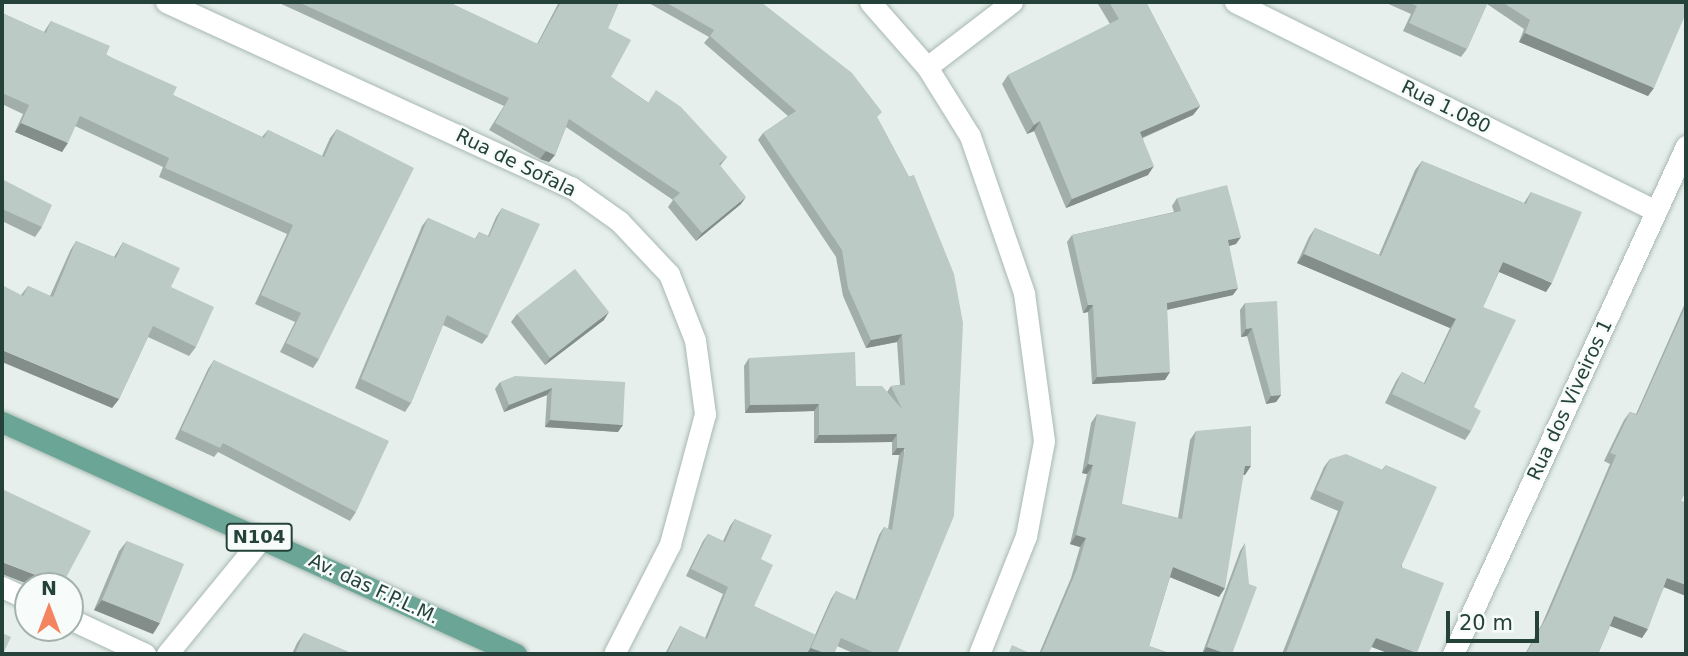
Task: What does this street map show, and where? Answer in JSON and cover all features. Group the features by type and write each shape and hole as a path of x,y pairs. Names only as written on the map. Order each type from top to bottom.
{"main road":[{"name":"Av. das F.P.L.M.","path":"2,422 516,654"}],"street":[{"name":"Rua de Sofala","path":"166,2 571,187 620,221 669,274 695,340 705,414 670,544 614,654"},
{"path":"870,2 927,67 970,136 994,194 1024,293 1044,441 1026,536 979,654"},
{"path":"927,67 1012,2"},
{"name":"Rua 1.080","path":"1235,2 1656,211"},
{"name":"Rua dos Viveiros 1","path":"1453,654 1686,146"},
{"path":"167,654 262,538"},
{"path":"84,626 145,654"}],"building":[{"path":"298,2 448,2 538,44 561,2 619,2 608,28 631,40 611,77 648,103 656,90 681,107 727,157 719,164 746,197 702,233 673,199 680,193 569,119 555,155 495,123 509,98"},
{"path":"665,2 761,2 852,73 882,112 877,117 909,177 914,175 954,274 963,323 954,516 897,654 877,654 841,638 834,654 811,648 836,591 857,600 884,527 892,530 905,448 897,448 897,434 819,435 819,404 750,405 749,358 855,352 856,386 882,386 902,409 891,386 905,385 902,334 871,340 848,288 842,250 763,133 796,111 710,36 714,30"},
{"path":"1109,2 1146,2 1200,106 1140,132 1154,166 1072,199 1040,121 1034,125 1008,75 1119,19"},
{"path":"1408,2 1488,2 1467,49 1409,23 1417,6"},
{"path":"1502,2 1683,2 1686,3 1686,13 1654,88 1525,33 1530,20"},
{"path":"2,13 46,33 51,21 110,46 106,55 177,87 173,95 264,138 268,130 324,157 337,129 414,168 319,359 286,343 301,313 261,295 293,225 165,168 169,158 80,116 68,143 21,123 29,105 2,93"},
{"path":"1422,161 1526,204 1531,192 1582,212 1552,283 1503,262 1483,307 1516,320 1474,407 1481,411 1471,431 1392,394 1402,372 1425,384 1456,319 1304,254 1315,228 1381,256"},
{"path":"2,179 52,205 42,227 2,209"},
{"path":"1227,185 1241,237 1228,240 1238,288 1167,303 1170,372 1097,377 1093,305 1088,305 1072,235 1181,211 1177,198"},
{"path":"502,208 540,224 488,336 447,315 411,403 361,379 428,218 476,239 479,232 489,237"},
{"path":"76,241 116,258 123,242 180,268 171,287 214,307 196,347 153,326 119,399 2,350 2,285 23,296 28,286 53,297"},
{"path":"575,269 609,312 550,358 517,314"},
{"path":"1277,301 1281,395 1271,396 1252,328 1246,329 1245,303"},
{"path":"1686,305 1686,490 1681,501 1686,502 1686,585 1667,578 1648,629 1614,616 1598,654 1526,654 1548,615 1616,455 1610,453 1630,412 1637,415"},
{"path":"214,360 389,441 356,512 223,443 220,448 181,430"},
{"path":"515,376 625,382 623,425 550,420 552,388 509,405 500,382"},
{"path":"1097,414 1136,422 1122,504 1182,519 1196,431 1251,426 1251,466 1245,466 1225,588 1173,567 1149,646 1172,654 1041,654 1077,569 1086,538 1076,535 1093,465 1088,464"},
{"path":"1346,454 1383,470 1386,465 1437,487 1401,567 1444,583 1417,653 1376,638 1368,654 1286,653 1344,502 1316,490 1330,459"},
{"path":"2,489 91,531 69,572 28,572 2,562"},
{"path":"735,519 772,535 761,559 773,565 754,606 816,635 807,654 667,654 680,626 707,639 728,587 691,569 708,534 725,542"},
{"path":"127,541 184,564 160,623 102,600"},
{"path":"1245,543 1249,584 1257,587 1232,654 1227,654 1207,647"},
{"path":"2,633 11,637 3,654 2,654"},
{"path":"304,633 353,654 295,654"},
{"path":"1012,645 1032,654 1008,654"}]}
